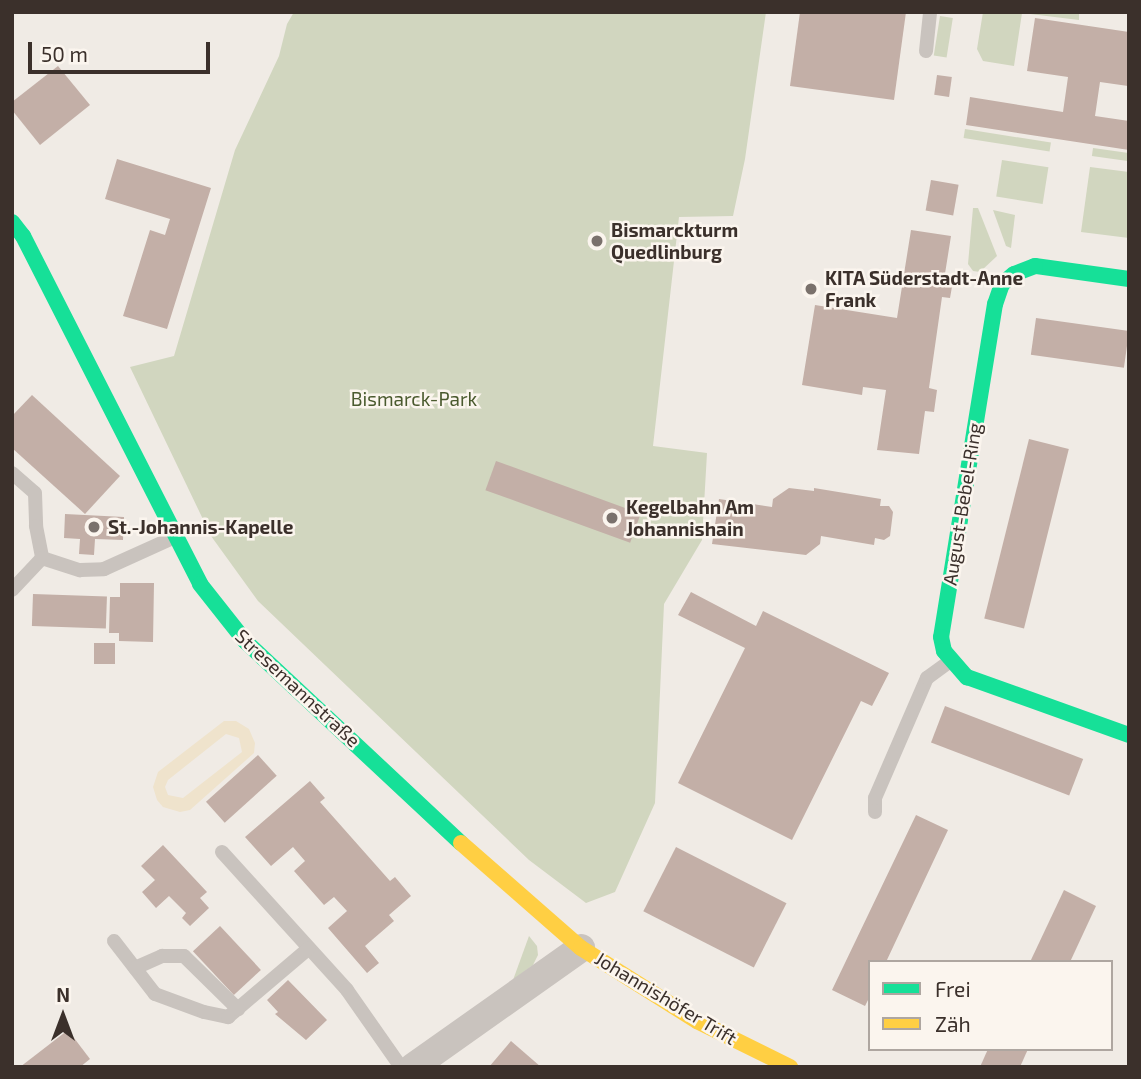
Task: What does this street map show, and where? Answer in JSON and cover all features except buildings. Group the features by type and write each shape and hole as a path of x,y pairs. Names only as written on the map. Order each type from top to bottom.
{"street":[{"name":"Stresemannstraße","path":"12,222 23,236 200,584 245,641 458,840 581,948"},
{"name":"August-Bebel-Ring","path":"950,661 944,651 941,637 995,304 1002,284 1014,274 1035,266 1129,279"},
{"path":"950,661 967,677 1129,735"},
{"path":"413,1067 581,948"},
{"name":"Johannishöfer Trift","path":"581,948 697,1021 790,1067"}],"lane":[{"path":"926,51 930,12"},
{"path":"12,473 35,494 36,526 42,558"},
{"path":"42,558 80,570 104,569 175,537"},
{"path":"12,590 42,558"},
{"path":"875,812 875,797 927,678 950,661"},
{"path":"222,852 347,990 401,1067"},
{"path":"114,942 155,994 204,1012 228,1017 310,948"},
{"path":"135,968 162,956 184,956 238,1009"}],"green space":[{"name":"Bismarck-Park","path":"294,12 766,12 745,159 733,216 679,217 653,446 707,453 702,540 664,604 655,803 615,892 586,903 529,860 258,601 211,536 130,367 174,356 235,150 279,56 287,24"},
{"path":"983,12 1067,12 1079,14 1079,20 1022,13 1014,66 983,61 977,49"},
{"path":"940,16 953,18 947,58 934,56"},
{"path":"965,129 1051,143 1050,151 964,138"},
{"path":"1093,148 1129,153 1128,161 1092,156"},
{"path":"1002,160 1048,167 1043,204 996,197"},
{"path":"1090,167 1129,172 1129,238 1081,232"},
{"path":"973,208 978,208 997,256 980,272 973,271 968,264"},
{"path":"993,210 1015,215 1011,248 1006,246"},
{"path":"529,936 537,946 538,955 533,965 513,980"}],"sand":[{"path":"224,721 236,721 249,729 255,743 254,753 190,810 180,812 163,807 157,800 153,787 158,772","holes":["226,734 239,738 242,752 183,798 168,795 165,787 168,780"]}],"traffic: fast":[{"path":"12,222 23,236 200,584 245,641 461,843"},
{"path":"1129,279 1035,266 1014,274 1002,284 995,304 941,637 944,651 967,677 1129,735"}],"traffic: slow":[{"path":"461,843 581,948 697,1021 790,1067"}],"place":[{"name":"Bismarckturm Quedlinburg","path":"597,241"},
{"name":"KITA Süderstadt-Anne Frank","path":"811,289"},
{"name":"Kegelbahn Am Johannishain","path":"612,518"},
{"name":"St.-Johannis-Kapelle","path":"94,527"}]}
